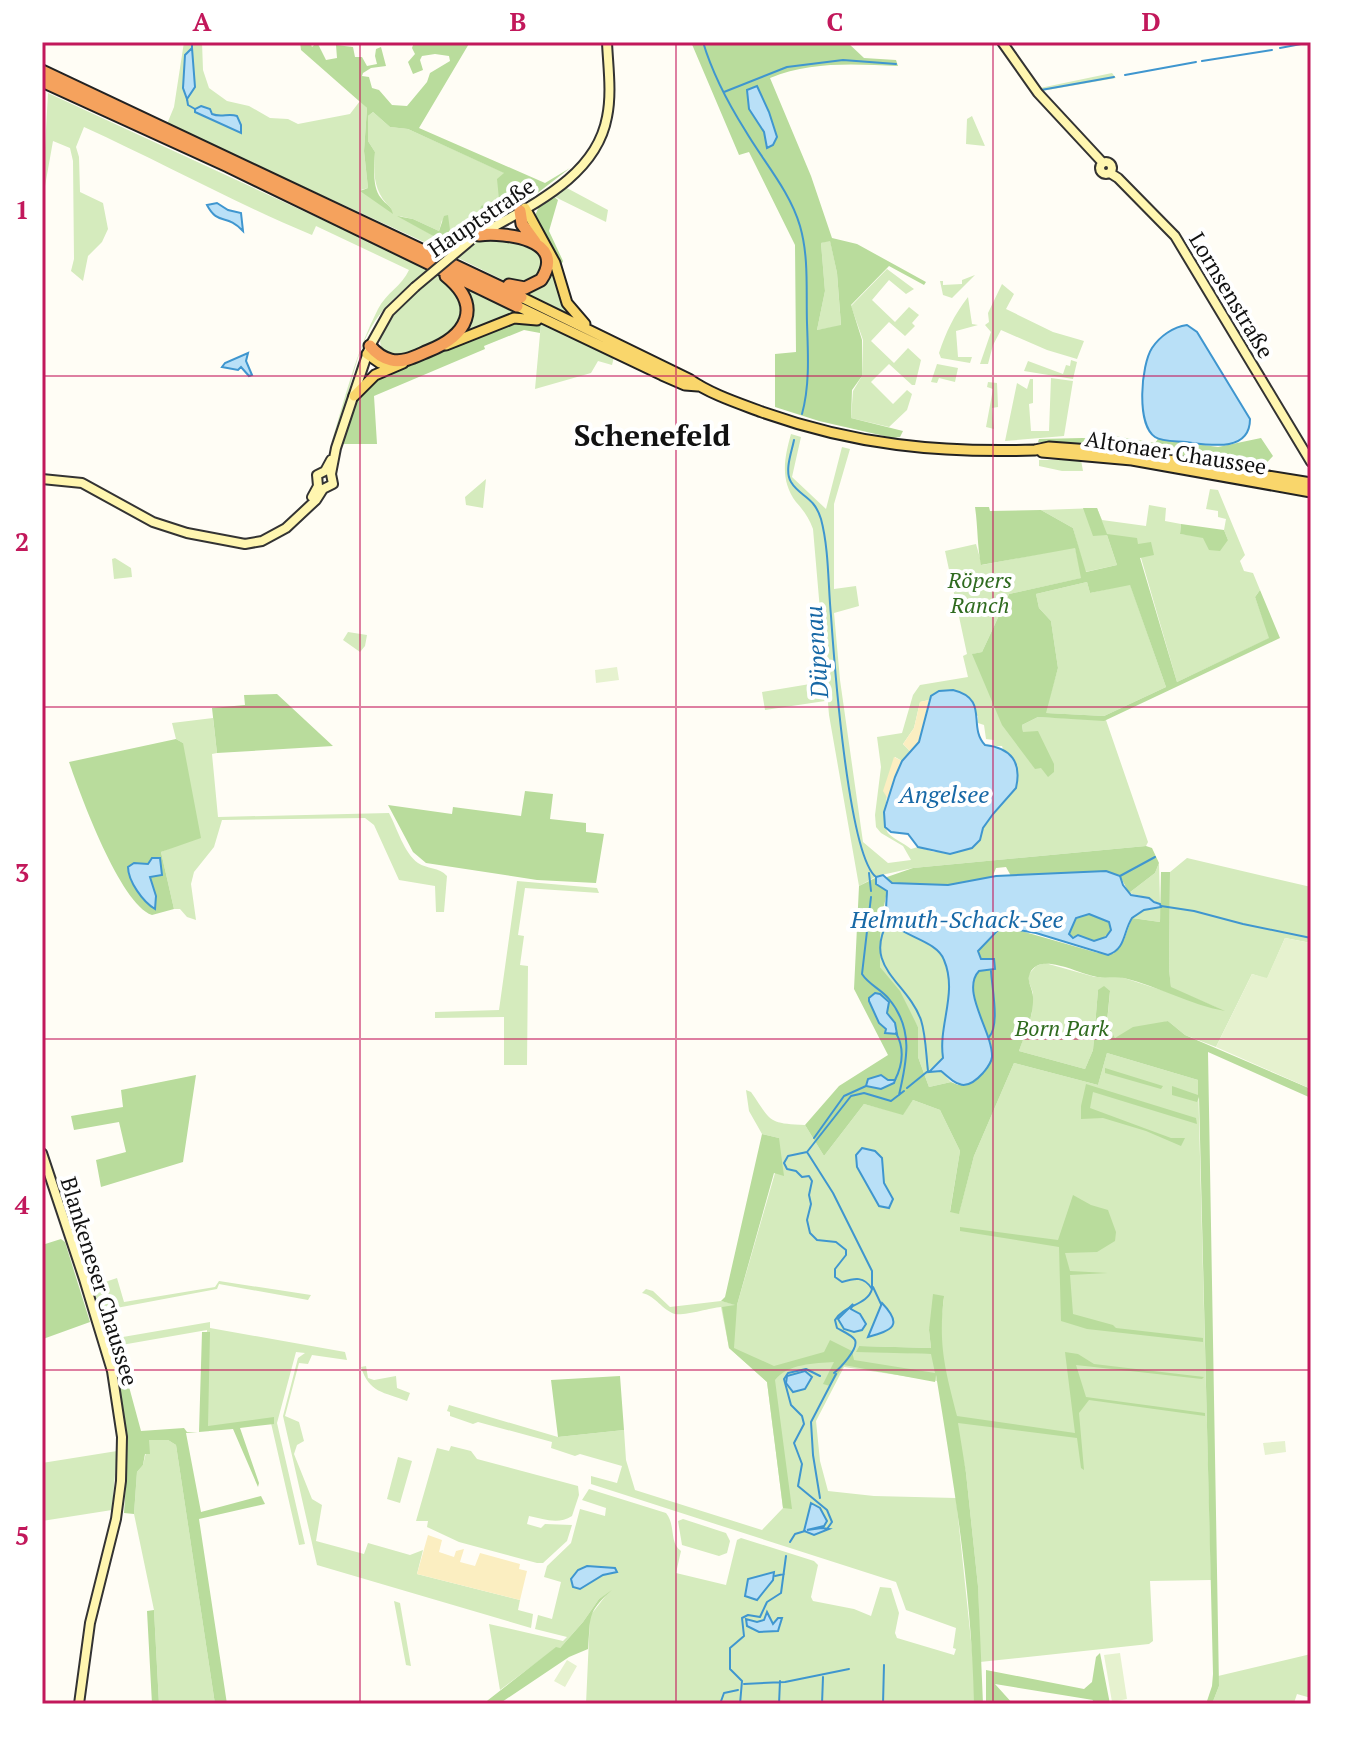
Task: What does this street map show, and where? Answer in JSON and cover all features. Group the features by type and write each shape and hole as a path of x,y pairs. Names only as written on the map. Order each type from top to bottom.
{"highway":[{"path":"42,71 487,280 519,301"},
{"path":"42,81 421,259 519,301"},
{"path":"487,280 500,281 516,288 530,287 545,273 546,260 520,221 523,210"},
{"path":"475,238 508,234 535,242"},
{"path":"368,350 390,360 411,358 440,346 460,331 467,305 455,284 421,259"}],"main road":[{"name":"Hauptstraße","path":"320,487 333,484 328,472 368,350 389,312 475,238 562,183 591,156 607,119 607,42"},
{"name":"Lornsenstraße","path":"1002,42 1042,97 1103,163 1101,172 1118,178 1175,236 1311,462"},
{"path":"523,210 555,263 567,303 594,332"},
{"path":"519,301 564,328"},
{"name":"Altonaer Chaussee","path":"519,301 594,332 698,386 795,424 862,441 942,451 1064,447 1119,452 1311,483"},
{"path":"440,346 514,318 526,317 564,328"},
{"name":"Altonaer Chaussee","path":"564,328 685,385 698,386"},
{"path":"368,350 380,363 393,367"},
{"path":"354,396 371,377 411,358"},
{"name":"Altonaer Chaussee","path":"1035,450 1148,462 1311,492"},
{"name":"Lornsenstraße","path":"1303,451 1311,471"},
{"name":"Hauptstraße","path":"42,479 82,483 161,525 245,544 272,537 286,528 308,507 320,487 317,475 328,472"},
{"name":"Blankeneser Chaussee","path":"42,1153 114,1380 122,1437 119,1501 90,1623 79,1704"}],"green space":[{"path":"184,42 202,42 203,70 209,88 227,101 249,106 270,118 288,119 298,124 350,114 360,101 367,108 364,151 368,188 361,190 391,208 378,190 375,152 368,141 368,116 373,112 390,127 408,129 505,173 496,204 484,215 456,230 450,230 442,220 439,231 399,216 456,246 448,253 167,124 174,107"},
{"path":"300,42 310,42 312,47 317,42 326,60 337,58 336,45 353,47 355,57 362,57 367,66 377,64 376,49 381,47 386,66 371,68 362,76 369,77 372,88 379,90 392,105 407,106 427,82 430,73 450,61 449,56 422,56 423,70 413,74 408,62 415,54 412,48 414,42 470,42 419,128 545,183 570,168 535,195 456,246 444,242 397,216 413,219 439,231 444,216 448,215 450,230 457,231 478,219 481,206 499,199 497,179 504,173 408,129 390,127 373,112 368,116 368,141 375,152 375,182 378,194 393,214 360,191 368,188 364,151 367,108 301,50"},
{"path":"691,42 847,42 864,58 896,60 898,66 817,66 770,78 811,176 832,238 857,244 926,282 924,285 889,266 851,305 862,340 862,376 852,390 851,418 903,431 900,437 819,421 775,407 775,354 796,352 795,245 749,152 739,155","holes":["830,241 837,273 841,325 817,330 825,291 821,243"]},
{"path":"1112,73 1116,78 1042,91 1040,88"},
{"path":"48,93 429,269 393,300 367,335 331,444 352,375 363,342 370,325 381,303 409,270 316,226 312,235 283,223 84,127 76,147 80,192 103,203 108,229 102,242 88,256 83,281 71,271 74,259 73,161 70,148 53,141 42,203"},
{"path":"972,116 985,146 966,144 967,119"},
{"path":"565,187 608,210 606,222 553,196"},
{"path":"553,196 558,200 549,231 563,261 560,268 534,218 540,204"},
{"path":"511,236 541,253 544,266 535,282 516,284 505,281 456,257 484,237"},
{"path":"830,240 837,273 841,326 817,330 825,291 821,243"},
{"path":"552,266 566,308 572,317 518,290"},
{"path":"887,269 914,289 906,294 889,280 872,300 895,322 909,307 919,315 912,323 915,326 905,336 889,322 871,341 894,363 908,348 921,360 915,385 889,364 871,382 893,404 907,390 912,394 907,410 889,427 851,418 853,391 862,376 863,340 851,306"},
{"path":"437,274 445,279 463,303 455,326 429,348 393,358 383,350 380,341 383,330 399,308"},
{"path":"975,275 952,298 943,295 940,281 943,285 962,284 962,280"},
{"path":"458,283 534,316 469,332 467,328 472,314"},
{"path":"1002,284 1014,294 1006,309 1053,332 1084,341 1077,359 1001,330 988,364 980,364 991,332 985,325 989,322 988,313"},
{"path":"968,297 972,324 978,325 956,331 958,357 972,357 970,363 941,358 939,353 948,331"},
{"path":"531,320 541,323 540,333 524,330 374,396 377,444 342,444 359,395 381,375 508,322"},
{"path":"541,323 614,357 612,365 598,361 591,373 535,389"},
{"path":"1071,360 1077,362 1073,379 1024,371 1028,361 1063,374"},
{"path":"937,364 958,368 955,382 939,378 937,383 931,382"},
{"path":"1051,378 1073,381 1064,436 1005,441 1017,383 1027,389 1030,379 1033,379 1033,403 1029,404 1031,431 1049,431"},
{"path":"988,382 997,383 998,407 992,408 994,429 986,427 993,389 987,387"},
{"name":"Röpers Ranch","path":"791,434 801,437 792,477 826,509 842,447 850,449 834,504 834,589 856,586 859,606 834,613 840,680 863,842 888,863 911,860 903,846 876,827 881,767 877,737 902,733 913,695 920,685 968,677 963,656 967,654 945,551 976,544 982,565 1075,547 1082,578 1009,594 982,652 973,654 1023,732 1022,725 1038,717 1106,720 1148,842 1146,846 913,868 877,876 859,886 829,715 813,529 787,486 785,461","holes":["931,696 978,716 978,723 984,725 986,739 994,740 994,746 1002,746 1016,788 993,813 983,828 980,840 972,848 934,852 918,847 911,849 889,834 885,809 895,757 902,761 911,752 903,744 914,728 920,702 929,700"]},
{"path":"1109,435 1155,443 1158,439 1218,447 1261,438 1273,456 1261,469 1082,443 1038,442 1039,439 1108,440"},
{"path":"1039,460 1081,460 1083,471 1039,466"},
{"path":"486,479 483,508 466,505 465,497"},
{"path":"1210,489 1218,490 1245,555 1240,561 1244,571 1253,573 1260,590 1255,597 1270,638 1177,682 1137,544 1107,535 1117,565 1085,572 1073,528 1041,510 1097,508 1102,520 1146,526 1149,505 1166,508 1165,521 1181,524 1180,534 1228,540 1224,530 1226,519 1218,517 1218,511 1206,509"},
{"path":"975,507 989,507 990,511 1041,510 1073,528 1086,572 1117,565 1107,535 1093,536 1083,508 1097,508 1107,534 1137,538 1138,544 1151,542 1154,555 1140,558 1177,682 1269,638 1255,597 1260,590 1280,638 1104,721 1038,717 1022,725 1023,732 1038,731 1054,764 1054,772 1048,777 1041,768 1035,769 1002,725 972,654 982,652 1009,594 1081,578 1075,548 981,565","holes":["1087,582 1090,593 1130,585 1166,687 1104,716 1046,713 1058,668 1051,621 1039,608 1036,594"]},
{"path":"1181,524 1224,530 1228,540 1220,551 1209,550 1203,538 1180,534"},
{"path":"112,559 131,568 132,577 114,579"},
{"path":"1087,582 1090,593 1130,584 1166,687 1104,716 1045,713 1058,668 1051,621 1039,608 1036,594"},
{"path":"348,632 367,635 360,652 343,640"},
{"path":"617,667 619,680 596,683 595,670"},
{"path":"822,682 825,701 765,710 762,692"},
{"path":"277,694 333,746 217,753 212,708 245,705 244,695"},
{"path":"213,718 217,753 212,754 218,817 389,813 413,859 447,876 444,912 436,912 435,886 399,880 374,825 365,818 222,820 214,847 194,872 191,884 196,920 187,917 180,909 174,909 161,852 173,847 183,743 176,739 172,723"},
{"path":"176,739 183,743 201,838 161,852 174,909 152,915 140,907 115,870 69,762"},
{"path":"525,791 553,794 550,819 586,823 586,832 604,834 596,883 537,880 426,863 413,852 388,805 452,814 453,807 521,816"},
{"path":"1146,846 1152,848 1159,863 1155,873 1129,893 1120,876 1102,871 1011,876 1006,867 996,868 992,878 948,885 892,883 884,878 913,868"},
{"name":"Born Park","path":"1187,858 1311,887 1311,943 1285,938 1267,979 1252,974 1216,1047 1185,1035 1168,1021 1115,1038 1107,1023 1110,992 1098,990 1093,1050 1085,1069 1019,1051 1032,1013 1033,993 1029,974 1036,966 1045,963 1095,977 1121,977 1220,1009 1171,988 1170,872"},
{"path":"1159,863 1160,904 1129,893 1155,873"},
{"path":"1161,872 1170,872 1171,987 1225,1011 1124,978 1097,977 1042,964 1035,967 1029,976 1032,1011 1019,1051 1085,1069 1093,1050 1098,990 1104,986 1110,991 1107,1022 1115,1038 1133,1027 1168,1021 1185,1035 1311,1089 1311,1098 1208,1052 1219,1686 1212,1704 1206,1704 1213,1674 1199,1097 1197,1102 1172,1095 1172,1086 1198,1095 1198,1080 1107,1053 1098,1085 1014,1063 974,1156 959,1214 950,1212 960,1151 940,1110 913,1100 903,1115 864,1104 824,1156 805,1125 839,1086 888,1055 854,989 859,886 875,878 876,884 887,891 880,927 880,967 900,991 918,1027 918,1057 929,1087 951,1082 958,1085 991,1044 974,997 973,979 978,972 996,969 990,958 981,959 978,951 1004,926 1098,953 1113,954 1124,940 1132,918 1160,922"},
{"path":"517,881 597,888 599,893 525,888 518,935 524,936 520,965 528,966 527,1065 504,1065 504,1017 435,1018 435,1012 499,1010"},
{"path":"887,898 886,915 892,924 932,945 943,957 949,994 943,1058 929,1070 941,1071 951,1082 929,1087 918,1057 918,1027 880,967 880,927"},
{"path":"1161,907 1160,922 1132,918 1144,910"},
{"path":"1089,914 1109,922 1111,930 1107,935 1092,941 1069,934 1076,918"},
{"path":"1285,938 1311,943 1311,1089 1216,1047 1252,974 1267,978"},
{"path":"1107,1053 1198,1080 1211,1580 1150,1581 1153,1641 1149,1644 980,1662 978,1586 966,1473 942,1355 940,1331 944,1297 929,1330 931,1348 859,1346 857,1351 932,1354 937,1381 844,1367 816,1421 820,1461 828,1491 874,1496 956,1498 974,1669 974,1704 586,1704 590,1616 607,1594 599,1599 560,1648 500,1690 489,1624 563,1641 567,1637 535,1629 538,1615 552,1619 561,1582 544,1577 547,1566 571,1543 580,1509 605,1516 606,1508 582,1500 589,1489 666,1513 675,1543 681,1551 676,1573 726,1585 737,1540 741,1538 814,1561 818,1565 811,1597 813,1601 854,1609 871,1616 880,1587 891,1588 899,1613 897,1638 954,1655 956,1628 906,1610 896,1582 591,1484 591,1476 617,1483 622,1466 551,1448 552,1442 478,1422 473,1424 450,1416 447,1411 449,1405 558,1437 624,1430 626,1460 635,1490 762,1530 783,1508 767,1382 729,1348 721,1307 675,1314 642,1293 646,1289 653,1291 670,1307 721,1301 737,1305 775,1173 778,1173 779,1138 762,1134 749,1111 746,1090 777,1122 805,1125 824,1156 864,1104 903,1114 913,1100 940,1110 960,1151 950,1211 959,1213 974,1156 1014,1063 1098,1085"},
{"path":"1105,1068 1163,1086 1161,1089 1105,1073"},
{"path":"196,1075 183,1162 101,1187 96,1160 126,1152 119,1122 74,1130 71,1116 123,1107 121,1090"},
{"path":"1086,1084 1196,1118 1197,1124 1093,1092 1090,1108 1171,1138 1185,1138 1181,1146 1103,1118 1081,1119"},
{"path":"762,1134 779,1138 784,1176 774,1173 737,1305 734,1348 774,1366 824,1352 830,1340 852,1351 854,1360 935,1373 931,1354 856,1352 859,1346 931,1348 929,1330 933,1294 944,1296 944,1357 957,1416 1075,1433 1065,1352 1078,1354 1094,1364 1204,1377 1076,1365 1086,1397 1205,1413 1205,1416 1089,1400 1079,1413 1084,1470 1081,1468 1077,1438 958,1423 978,1586 983,1704 974,1704 966,1580 936,1375 935,1382 844,1365 830,1386 823,1384 834,1362 802,1365 780,1375 775,1380 792,1509 783,1508 767,1382 729,1348 722,1307 735,1305 721,1301 725,1297"},
{"path":"1073,1195 1108,1210 1116,1232 1115,1241 1097,1252 1065,1253 1070,1271 1108,1273 1070,1275 1073,1314 1116,1328 1203,1338 1203,1342 1087,1329 1061,1321 1059,1247 960,1231 960,1227 1058,1240"},
{"path":"61,1239 65,1242 90,1322 43,1339 42,1245"},
{"path":"117,1278 124,1302 215,1287 219,1281 311,1295 308,1300 219,1284 217,1289 111,1309 117,1338 210,1322 210,1328 345,1352 347,1360 312,1355 308,1364 299,1363 285,1416 299,1422 304,1441 297,1445 294,1454 312,1499 322,1505 316,1541 364,1554 368,1543 410,1555 423,1550 417,1574 520,1600 518,1610 533,1614 531,1628 317,1565 283,1416 298,1358 305,1353 296,1352 277,1423 305,1544 299,1545 271,1423 205,1431 207,1330 110,1347 94,1292 99,1284"},
{"path":"202,1332 210,1332 208,1426 274,1417 274,1424 240,1428 258,1487 233,1429 199,1432"},
{"path":"118,1346 141,1431 184,1428 187,1432 198,1432 186,1433 201,1512 261,1496 265,1504 199,1519 227,1704 215,1704 176,1445 168,1440 149,1440 150,1454 145,1454 143,1465 137,1472 134,1514 124,1513 125,1430 110,1347"},
{"path":"366,1366 368,1378 374,1380 396,1376 397,1388 410,1393 407,1401 373,1387 361,1367"},
{"path":"620,1376 624,1430 558,1437 551,1380"},
{"path":"149,1440 168,1440 176,1445 215,1704 159,1704 154,1610 134,1514 137,1472 143,1465"},
{"path":"1285,1441 1286,1452 1265,1455 1263,1443"},
{"path":"451,1446 471,1451 477,1459 578,1486 579,1495 572,1516 556,1521 529,1516 527,1524 541,1528 545,1524 572,1525 567,1541 543,1563 537,1563 459,1542 427,1527 428,1521 416,1521 437,1448 449,1451"},
{"path":"117,1451 112,1510 42,1521 42,1463"},
{"path":"398,1457 412,1461 400,1503 387,1499"},
{"path":"683,1519 726,1533 730,1541 727,1553 719,1556 682,1545 678,1521"},
{"path":"612,1590 591,1616 588,1649 569,1657 499,1704 483,1704 556,1647 560,1648 599,1599"},
{"path":"394,1601 400,1603 411,1666 406,1665"},
{"path":"154,1610 159,1704 152,1704 147,1611"},
{"path":"1100,1653 1110,1704 1092,1704 1093,1700 995,1684 1013,1704 986,1704 986,1670 1084,1689 1092,1682 1096,1657"},
{"path":"1120,1653 1127,1699 1112,1702 1104,1655"},
{"path":"1311,1654 1311,1698 1297,1694 1294,1703 1297,1704 1212,1704 1219,1686 1218,1676"},
{"path":"567,1660 577,1666 565,1687 554,1681"}],"sand":[{"path":"929,700 919,742 911,752 903,744 914,728 920,702"},
{"path":"894,757 902,761 888,799 883,791"},
{"path":"428,1535 442,1540 439,1552 454,1557 456,1551 464,1549 460,1562 475,1566 480,1553 520,1564 519,1569 527,1571 520,1600 417,1574"}],"water":[{"path":"192,48 195,87 187,99 183,88 185,55"},
{"path":"757,86 777,137 773,145 767,148 764,132 749,109 747,90"},
{"path":"201,106 215,115 237,116 241,133 195,112"},
{"path":"217,203 241,213 243,231 232,222 219,218 207,205"},
{"path":"1187,325 1197,332 1250,419 1248,430 1236,442 1216,445 1166,441 1155,437 1149,430 1142,394 1148,356 1163,336"},
{"path":"248,353 246,361 252,375 249,376 241,367 238,370 222,367 225,363"},
{"name":"Angelsee","path":"953,690 971,700 975,706 980,738 985,745 1008,753 1016,764 1017,779 1016,788 983,828 980,840 972,848 950,854 918,847 908,834 891,832 885,827 884,812 902,761 919,742 931,696 939,691"},
{"path":"152,858 160,858 162,875 150,877 156,896 155,909 137,891 128,867 134,863 148,864"},
{"name":"Helmuth-Schack-See","path":"1106,871 1120,876 1131,895 1149,898 1161,907 1144,910 1132,918 1118,949 1108,955 1036,933 1001,927 978,951 981,959 994,959 995,969 979,971 973,989 992,1057 977,1079 961,1085 941,1071 929,1072 943,1058 943,1033 949,997 944,960 933,947 891,922 886,913 887,891 876,884 876,877 883,875 892,883 948,885 996,876","holes":["1089,914 1109,922 1111,930 1106,937 1094,941 1078,935 1073,938 1069,934 1076,918"]},
{"path":"875,993 889,1002 887,1013 895,1023 897,1034 885,1033 886,1029 879,1023 869,1001"},
{"path":"881,1075 895,1080 894,1083 881,1089 866,1086 868,1079"},
{"path":"862,1148 875,1151 882,1158 884,1183 893,1199 889,1208 879,1206 857,1167 856,1155"},
{"path":"882,1303 894,1322 889,1329 868,1337"},
{"path":"853,1304 851,1309 860,1314 866,1324 862,1330 854,1332 844,1329 838,1319"},
{"path":"805,1371 812,1377 805,1389 793,1392 786,1383 787,1376"},
{"path":"811,1503 820,1508 827,1521 824,1526 807,1530 829,1529 814,1535 804,1531"},
{"path":"587,1566 615,1568 617,1572 603,1575 580,1589 573,1587 571,1579 578,1570"},
{"path":"774,1572 773,1580 757,1600 745,1596 748,1579"},
{"path":"767,1612 773,1624 782,1618 778,1631 759,1632 747,1626 746,1619 764,1620"}],"waterway":[{"path":"192,42 192,48"},
{"name":"Düpenau","path":"703,42 727,98 783,188 800,226 806,262 808,357 802,414"},
{"path":"1280,48 1301,44"},
{"path":"1202,61 1272,50"},
{"path":"724,92 787,67 843,60 896,64"},
{"path":"1125,75 1196,62"},
{"path":"1041,90 1114,77"},
{"path":"187,99 188,105 195,109"},
{"name":"Düpenau","path":"794,440 789,477 815,506 824,531 839,712 850,796 866,861 876,877"},
{"path":"1120,876 1155,857"},
{"name":"Düpenau","path":"869,873 871,891"},
{"name":"Düpenau","path":"871,897 862,974 889,999 902,1022 906,1058 899,1095"},
{"path":"1161,906 1311,938"},
{"path":"889,920 882,936 880,950 883,962 921,1020 928,1071"},
{"path":"989,1037 995,1016 991,971"},
{"path":"895,1080 902,1056 896,1033"},
{"name":"Düpenau","path":"907,1088 928,1071"},
{"path":"814,1138 844,1096 866,1086"},
{"name":"Düpenau","path":"834,1373 848,1358 855,1344 852,1336 837,1328 835,1320 866,1298 872,1289 862,1280 842,1282 835,1277 835,1269 846,1255 846,1250 836,1242 817,1240 810,1233 807,1220 812,1181 809,1176 802,1177 796,1171 787,1169 784,1163 788,1156 807,1152 851,1096 864,1093 891,1101 904,1091"},
{"path":"807,1152 833,1193 872,1271 872,1288"},
{"path":"873,1287 881,1304"},
{"name":"Düpenau","path":"820,1376 806,1369 788,1373 784,1379 791,1405 802,1416 804,1424 794,1443 802,1464 798,1486 827,1510 832,1522 827,1529"},
{"path":"820,1498 811,1422 836,1374"},
{"name":"Düpenau","path":"790,1542 795,1534 805,1531"},
{"name":"Düpenau","path":"740,1704 742,1681 730,1669 730,1648 744,1636 742,1618 748,1615 760,1617 767,1602 781,1593 786,1556"},
{"name":"Düpenau","path":"775,1576 784,1574"},
{"path":"883,1704 884,1665"},
{"path":"744,1684 785,1682 849,1669"},
{"path":"822,1704 823,1677"},
{"path":"779,1704 780,1681"},
{"name":"Düpenau","path":"720,1704 724,1693 738,1690"}],"district":[{"name":"Schenefeld","path":"652,435"}]}
